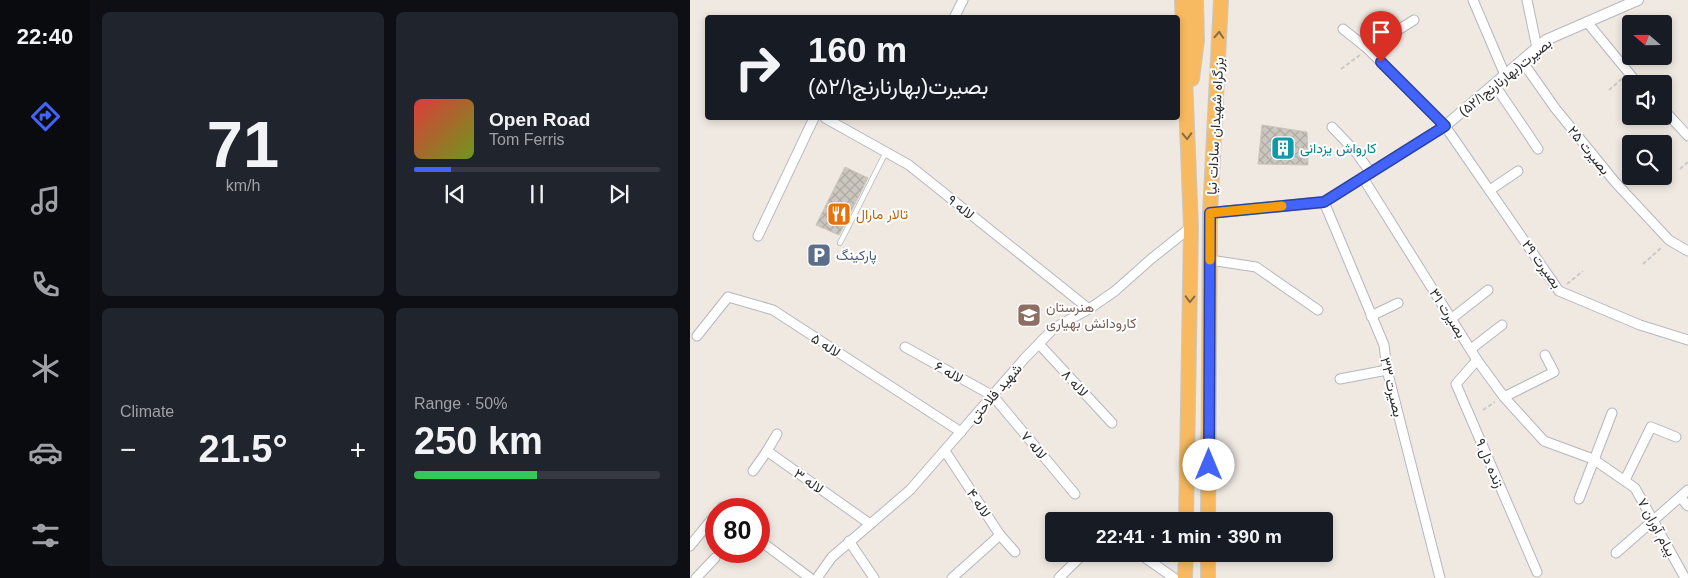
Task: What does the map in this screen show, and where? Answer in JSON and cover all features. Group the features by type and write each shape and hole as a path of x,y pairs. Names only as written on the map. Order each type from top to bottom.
{"highway":[{"name":"بزرگراه شهیدان سادات نیا","path":"1182,0 1182,114 1191,228 1186,512"},
{"path":"1182,114 1197,40 1196,0"},
{"name":"بزرگراه شهیدان سادات نیا","path":"1208,512 1210,213 1221,0"},
{"path":"1185,578 1186,562"},
{"path":"1208,562 1208,578"}],"street":[{"path":"956,15 963,0"},
{"path":"1473,0 1505,75"},
{"path":"1527,0 1537,48"},
{"name":"بصیرت(بهارنارنج۵۲/۱)","path":"1210,213 1324,202 1445,126 1546,40 1635,0"},
{"path":"1368,49 1414,20"},
{"path":"1587,22 1628,73"},
{"name":"بصیرت ۲۹","path":"1343,29 1368,49 1445,126 1559,290 1640,325 1688,340"},
{"name":"بصیرت ۲۵","path":"1522,61 1555,108 1609,175 1669,240 1688,250"},
{"path":"1494,84 1538,149"},
{"path":"1672,119 1688,136"},
{"path":"758,236 813,120"},
{"name":"لاله ۹","path":"829,120 909,165 1089,309"},
{"name":"بصیرت ۳۱","path":"1332,127 1355,151 1367,175 1477,360 1504,397 1544,441"},
{"path":"1490,190 1518,171"},
{"name":"بصیرت ۳۳","path":"1324,202 1384,345 1387,370 1440,578"},
{"name":"شهید فلاحتی","path":"817,578 832,557 910,490 1054,328 1089,309 1115,291 1151,259 1191,228"},
{"path":"1210,260 1256,267 1318,310"},
{"path":"1452,319 1488,290"},
{"name":"لاله ۵","path":"697,336 728,297 773,310 961,432"},
{"path":"1371,316 1398,303"},
{"path":"1471,349 1502,326"},
{"name":"لاله ۸","path":"1039,344 1112,423"},
{"name":"لاله ۶","path":"905,347 993,396"},
{"path":"1504,397 1554,372 1545,355"},
{"name":"زنده دل ۹","path":"1477,360 1456,384 1537,572"},
{"path":"1340,379 1387,370"},
{"name":"لاله ۷","path":"993,396 1075,494"},
{"path":"1579,499 1612,412"},
{"path":"1625,480 1651,428 1676,437"},
{"path":"753,471 777,434"},
{"name":"پیام آوران ۷","path":"1544,441 1593,459 1636,488 1685,578"},
{"name":"لاله ۳","path":"767,451 870,524"},
{"name":"لاله ۴","path":"945,451 1000,535 1015,552"},
{"path":"1616,553 1688,490"},
{"path":"1680,497 1688,506"},
{"path":"690,546 705,528"},
{"path":"952,578 1000,535"},
{"path":"849,541 874,578"},
{"path":"770,548 810,578"},
{"path":"1059,578 1075,562"},
{"path":"1151,562 1174,578"},
{"path":"696,578 711,563"}],"lane":[{"path":"840,243 886,152"}],"path":[{"path":"1341,69 1368,49"},
{"path":"1609,90 1628,73"},
{"path":"1680,169 1688,162"},
{"path":"1643,264 1669,240"},
{"path":"1559,290 1583,270"},
{"path":"1483,410 1504,397"}],"building":[{"name":"کارواش یزدانی","path":"1262,125 1307,132 1308,165 1258,164"},
{"path":"845,167 868,178 839,235 816,225"}],"slow traffic":[{"path":"1210,260 1210,213 1282,206"}],"place":[{"name":"کارواش یزدانی","path":"1283,148"},
{"name":"تالار مارال","path":"839,214"},
{"name":"پارکینگ","path":"819,255"},
{"name":"هنرستان کارودانش بهیاری","path":"1029,315"}],"route":[{"path":"1209,465 1210,213 1324,202 1445,126 1381,62"}]}
